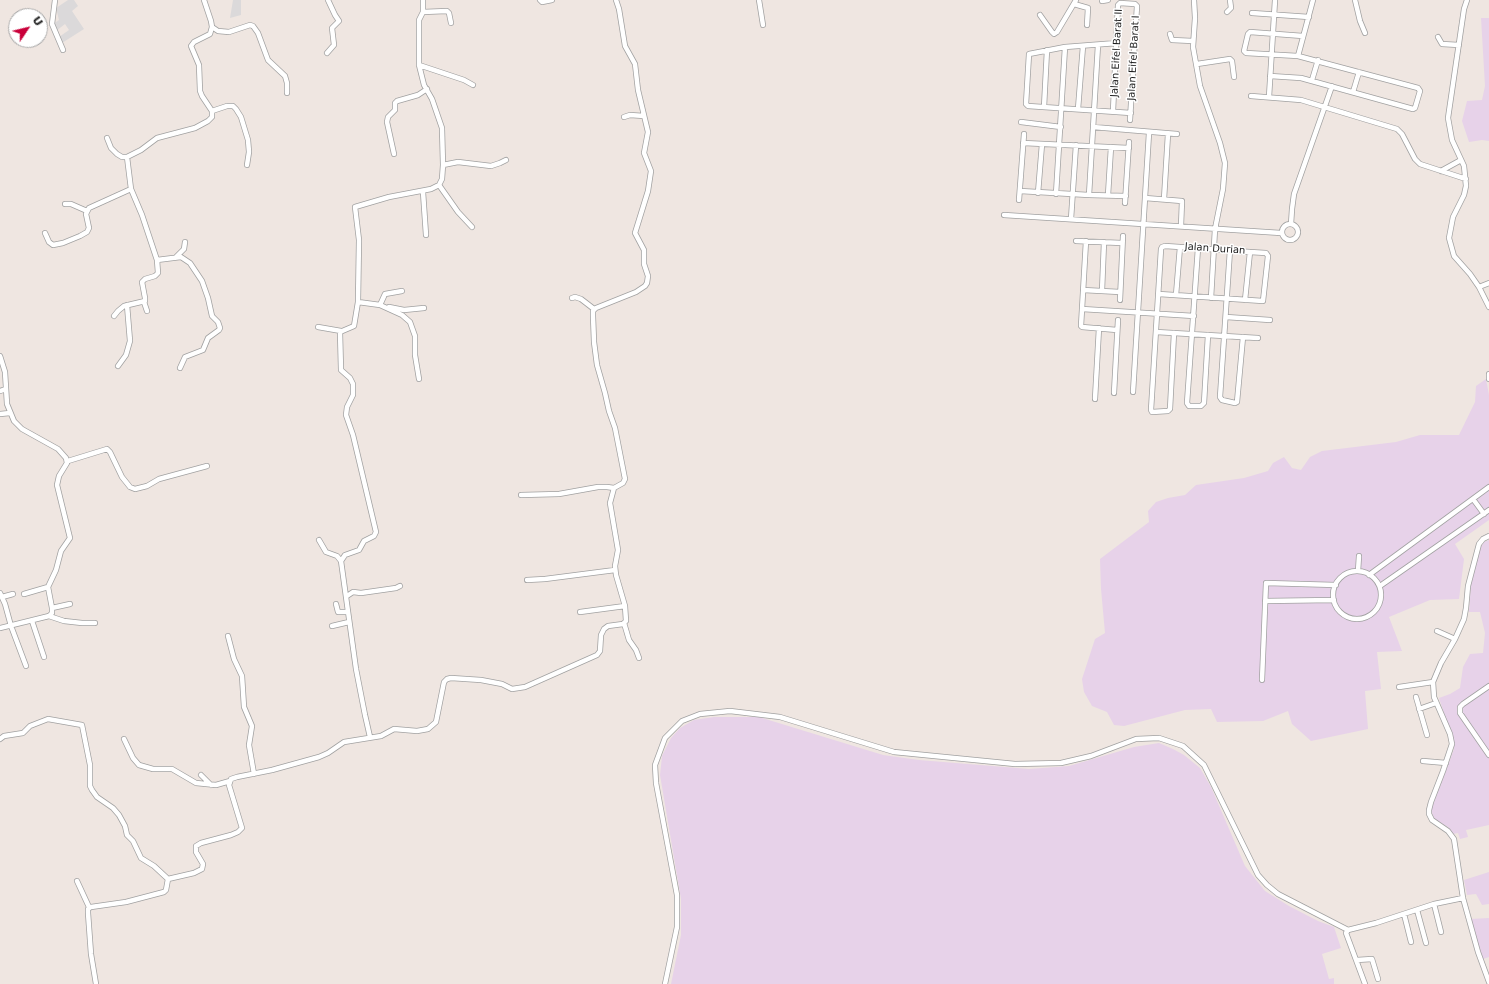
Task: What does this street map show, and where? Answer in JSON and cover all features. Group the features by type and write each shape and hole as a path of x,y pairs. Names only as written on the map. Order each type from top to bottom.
{"street":[{"path":"55,0 52,24 63,50"},
{"path":"107,138 111,148 117,154 122,157 127,157 142,150 157,138 188,130 202,124 212,117 212,110 202,96 200,90 198,65 191,46 194,42 210,34 212,27 204,0"},
{"path":"326,53 334,45 332,28 339,21 328,0"},
{"path":"318,327 341,331 354,326 358,302 359,240 355,207 389,198 423,192 439,185 442,179 442,128 427,89 424,85 419,65 419,20 423,12 423,0"},
{"path":"540,0 542,2 552,0"},
{"path":"594,309 636,292 645,286 648,280 644,264 644,250 635,233 648,191 651,171 644,153 648,132 638,90 635,64 625,46 619,9 616,0"},
{"path":"759,0 763,25"},
{"path":"1102,1 1108,0"},
{"path":"1194,0 1195,18 1193,47 1202,91 1224,154 1225,163 1223,189 1215,229 1210,298"},
{"path":"1227,12 1231,8 1230,0"},
{"path":"1269,97 1275,0"},
{"path":"1298,56 1313,0"},
{"path":"1355,0 1360,21 1365,33"},
{"path":"1467,0 1464,9 1448,118 1452,140 1461,160 1466,179 1465,191 1453,218 1449,238 1454,256 1479,287 1489,307"},
{"path":"1040,15 1054,34 1075,2 1088,8 1086,25"},
{"name":"Jalan Eifel Barat II","path":"1113,111 1118,5 1120,3 1128,3"},
{"name":"Jalan Eifel Barat I","path":"1128,3 1135,4 1137,6 1130,120"},
{"path":"423,12 447,11 449,13 451,23"},
{"path":"1252,13 1308,17"},
{"path":"212,27 218,31 229,32 250,25 253,26 258,32 268,60 285,76 287,93"},
{"path":"1270,76 1295,77 1312,80 1413,109 1415,108 1420,91 1418,88 1318,60 1298,56 1246,53 1244,50 1249,32 1303,36"},
{"path":"1170,34 1172,40 1193,41"},
{"path":"1438,37 1442,44 1459,45"},
{"path":"1117,43 1066,47 1029,54 1026,105 1131,113"},
{"path":"1088,195 1095,110 1098,45"},
{"path":"1078,109 1083,46"},
{"path":"1056,194 1066,47"},
{"path":"1044,107 1047,50"},
{"path":"1197,64 1230,59 1232,61 1234,77"},
{"path":"1312,80 1318,60"},
{"path":"419,65 464,80 473,85"},
{"path":"1353,92 1359,72"},
{"path":"1291,224 1294,194 1326,107 1332,86"},
{"path":"394,154 387,122 388,117 395,110 395,103 397,101 418,95 427,89"},
{"path":"1251,96 1301,100 1397,129 1418,162 1427,168 1466,179"},
{"path":"212,110 227,106 233,106 236,109 241,117 248,140 249,152 247,165"},
{"path":"624,117 630,115 644,116"},
{"path":"1021,122 1061,127"},
{"path":"1093,127 1149,133 1177,134"},
{"path":"1132,392 1149,133"},
{"path":"1019,200 1024,134"},
{"path":"1164,199 1168,134"},
{"path":"1024,142 1128,148"},
{"path":"1125,203 1129,142"},
{"path":"1038,193 1042,144"},
{"path":"1071,219 1076,145"},
{"path":"1108,195 1111,147"},
{"path":"127,157 131,189 142,215 156,260 158,274 146,278 142,282 145,298 144,302 147,312"},
{"path":"443,165 458,162 491,166 500,164 506,160"},
{"path":"1441,171 1461,160"},
{"path":"439,185 458,212 472,227"},
{"path":"45,233 49,242 53,245 63,243 80,236 87,232 89,228 86,214 89,208 131,189"},
{"path":"1020,191 1056,194 1126,196"},
{"path":"423,192 426,235"},
{"path":"1145,198 1182,201 1181,226"},
{"path":"65,204 71,204 87,211"},
{"path":"1004,215 1281,232"},
{"path":"1291,224 1295,226 1298,231 1298,236 1295,239 1286,240 1281,232 1285,225 1291,224"},
{"path":"1120,300 1123,236"},
{"path":"1076,241 1122,243"},
{"path":"1086,241 1081,327 1117,330"},
{"path":"176,257 184,249 185,242"},
{"path":"1102,291 1104,242"},
{"name":"Jalan Durian","path":"1159,294 1162,247 1230,250 1267,254 1264,300 1262,302 1245,300"},
{"path":"1176,295 1180,247"},
{"path":"1198,248 1187,403 1189,406 1201,406 1204,403 1208,335"},
{"path":"1230,250 1220,397 1222,400 1235,403 1237,402 1244,337"},
{"path":"1174,333 1170,409 1168,411 1152,412 1159,294 1245,300 1250,252"},
{"path":"156,260 176,257 185,259 197,274 206,292 212,316 218,322 220,328 208,338 203,350 185,357 180,368"},
{"path":"1479,287 1489,283"},
{"path":"1083,290 1120,292"},
{"path":"382,306 384,294 402,291"},
{"path":"572,298 575,297 581,299 594,309"},
{"path":"114,316 120,309 127,305 144,302"},
{"path":"358,302 404,310 424,308"},
{"path":"118,366 126,355 130,341 127,305"},
{"path":"382,306 405,317 412,326 415,336 415,355 419,379"},
{"path":"1082,308 1194,316"},
{"path":"521,495 559,494 598,487 614,488 623,483 625,479 615,428 609,411 606,393 598,365 594,342 594,309"},
{"path":"1226,317 1270,320"},
{"path":"1114,393 1118,320"},
{"path":"1095,400 1099,328"},
{"path":"341,331 341,370 352,381 353,395 347,408 346,416 353,435 376,532 374,536 364,541 359,550 345,555 342,561 349,622 360,693 370,737"},
{"path":"1156,332 1258,338"},
{"path":"0,356 5,372 6,397 10,413 18,425 58,449 68,461"},
{"path":"1489,374 1489,379"},
{"path":"0,391 6,389"},
{"path":"0,414 10,413"},
{"path":"49,616 52,613 52,608 48,587 56,570 61,551 70,538 57,486 59,476 68,461 107,449 110,452 122,477 127,484 135,489 146,486 159,479 207,466"},
{"path":"614,488 610,503 618,550 615,570 625,606 626,618 624,623 629,640 636,650 639,658"},
{"path":"1369,575 1487,488 1489,494"},
{"path":"1473,499 1484,514"},
{"path":"1380,586 1489,510"},
{"path":"1489,536 1483,539 1479,544 1468,586 1465,614 1455,640 1441,663 1433,682 1433,692 1436,703 1452,739 1451,747 1431,802 1429,814 1432,820 1448,831 1454,839 1463,898 1478,952 1489,982"},
{"path":"319,540 326,552 337,556 342,561"},
{"path":"1358,571 1359,556"},
{"path":"528,580 615,570"},
{"path":"1358,571 1369,575 1376,580 1380,586 1381,598 1379,606 1371,615 1364,618 1353,619 1345,616 1337,608 1334,600 1334,592 1336,585 1343,576 1350,572 1358,571"},
{"path":"1262,680 1267,582 1336,585"},
{"path":"347,596 353,592 361,593 396,588 400,586"},
{"path":"24,594 48,587"},
{"path":"14,594 1,595 6,604 11,626 26,666"},
{"path":"1265,601 1334,600"},
{"path":"52,608 70,604"},
{"path":"336,604 338,612 348,612"},
{"path":"580,612 625,606"},
{"path":"0,628 49,616 64,621 95,623"},
{"path":"32,621 44,657"},
{"path":"332,626 349,622"},
{"path":"124,739 129,752 139,765 153,769 170,769 193,782 219,785 237,777 272,770 319,757 328,753 344,742 381,736 394,729 417,731 428,729 436,722 440,709 444,682 447,679 481,680 502,684 512,689 525,687 597,656 600,651 601,635 604,629 611,625 624,623"},
{"path":"1436,631 1455,640"},
{"path":"228,636 234,659 242,676 244,707 252,726 249,745 254,774"},
{"path":"1399,687 1433,682"},
{"path":"1489,686 1463,704 1460,708 1460,713 1489,754"},
{"path":"1416,697 1427,735"},
{"path":"1419,709 1436,703"},
{"path":"665,984 677,927 677,895 656,783 655,765 665,738 682,721 700,714 730,711 780,717 894,752 1015,764 1061,763 1091,756 1136,739 1159,738 1183,746 1204,765 1258,876 1278,894 1348,930 1376,923 1434,904 1463,898"},
{"path":"0,739 4,736 23,733 30,726 49,719 82,725 90,765 90,786 92,790 97,797 113,808 119,815 127,835 134,841 141,858 154,866 168,879"},
{"path":"1423,761 1446,762"},
{"path":"202,774 210,785"},
{"path":"168,879 201,871 203,866 196,852 196,846 201,843 231,835 241,829 242,826 230,790 230,781"},
{"path":"90,907 126,902 164,892 166,890 168,879"},
{"path":"77,881 90,907 88,913 91,954 96,984"},
{"path":"1434,904 1441,932"},
{"path":"1417,910 1426,943"},
{"path":"1404,914 1411,942"},
{"path":"1348,930 1346,933 1365,984"},
{"path":"1357,960 1372,959 1378,979"}],"shaded area":[{"path":"68,0 74,0 78,6 72,11 84,29 62,43 59,37 69,30 65,24 56,31 53,24 59,20 56,8"},
{"path":"233,0 241,0 241,15 230,18"},
{"path":"1481,18 1489,18 1489,141 1482,140 1469,142 1462,121 1467,101 1482,100 1485,86"},
{"path":"1486,379 1489,395 1489,520 1455,544 1464,559 1459,599 1430,600 1389,617 1402,651 1377,652 1381,689 1365,691 1368,729 1311,741 1292,724 1288,711 1263,721 1217,722 1211,709 1185,710 1124,726 1114,725 1107,712 1092,706 1084,692 1082,679 1095,639 1105,633 1100,559 1149,522 1148,511 1156,502 1185,495 1196,485 1244,478 1268,471 1273,463 1284,457 1292,468 1301,470 1310,457 1322,451 1396,442 1420,435 1459,435 1475,402 1476,386"},
{"path":"1489,540 1489,825 1466,830 1468,837 1460,839 1458,833 1453,834 1448,827 1434,819 1431,810 1454,749 1439,698 1460,688 1463,667 1470,654 1483,653 1485,633 1480,612 1469,612 1471,583 1480,548 1484,542"},
{"path":"714,717 759,717 883,755 919,760 1029,769 1069,766 1134,747 1159,743 1173,749 1184,755 1200,768 1211,787 1245,866 1265,891 1289,906 1318,921 1334,927 1341,948 1322,954 1329,979 1334,978 1334,984 671,984 681,935 681,899 660,775 662,756 671,738 680,728 694,720"},
{"path":"1489,872 1489,904 1482,905 1476,894 1467,895 1464,880"},
{"path":"1489,918 1489,957 1483,959 1470,919"}]}
